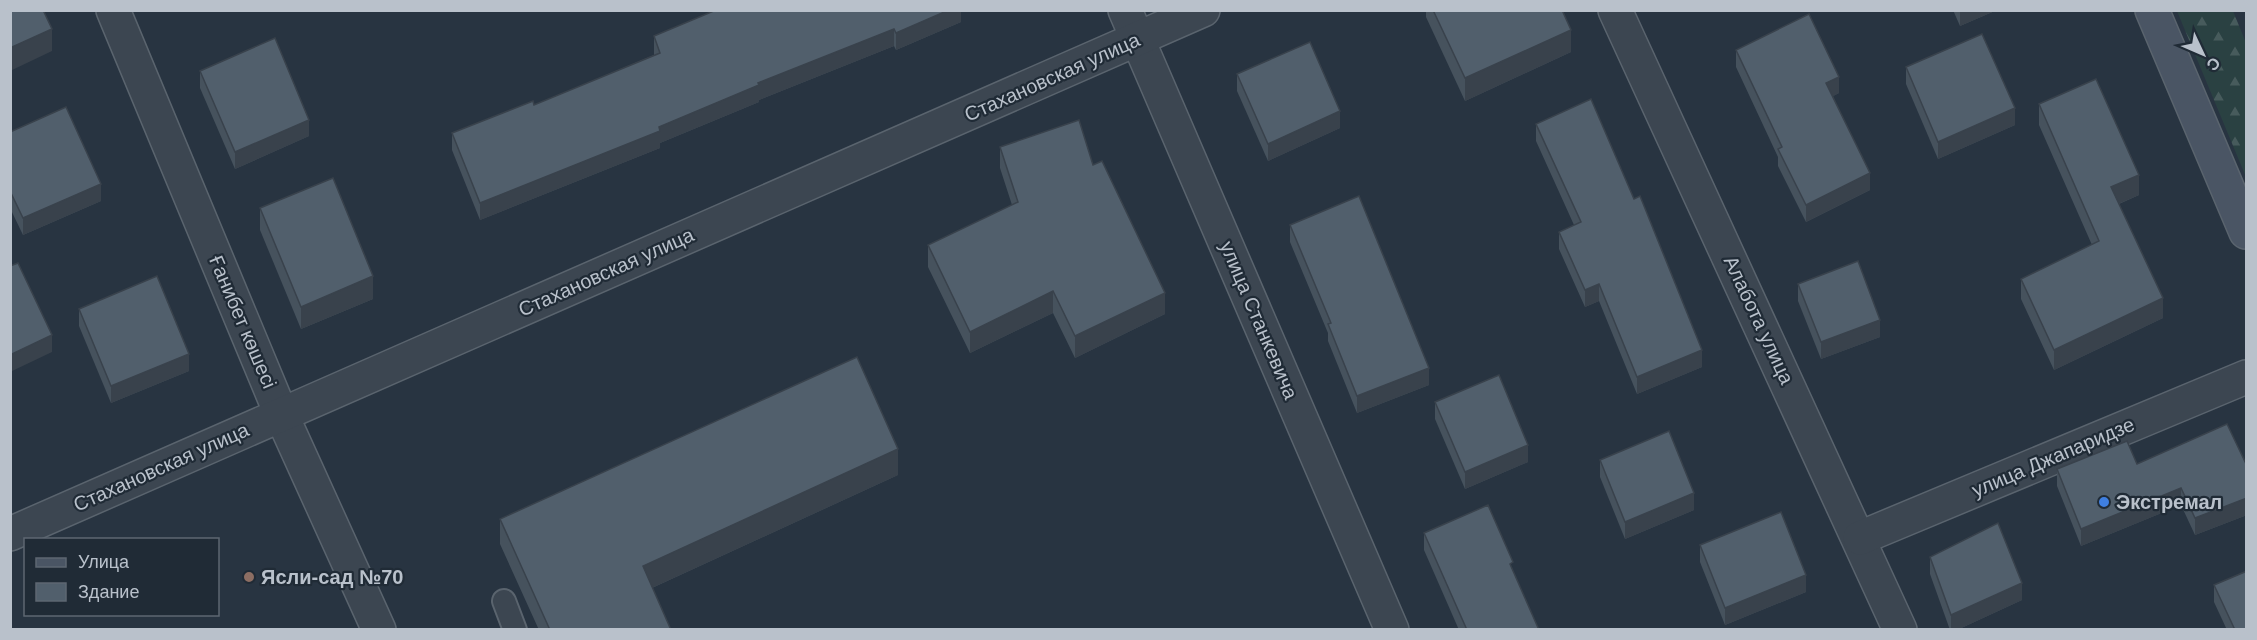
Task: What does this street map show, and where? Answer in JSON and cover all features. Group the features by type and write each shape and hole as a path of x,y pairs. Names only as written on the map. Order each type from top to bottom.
{"street":[{"name":"Ғанибет көшесі","path":"113,10 281,414 380,630"},
{"name":"Стахановская улица","path":"10,534 281,414 1131,25 1203,10"},
{"name":"Алабота улица","path":"1615,10 1860,538 1900,630"},
{"path":"2152,10 2247,232"},
{"name":"улица Станкевича","path":"1131,25 1392,630"},
{"name":"улица Джапаридзе","path":"1860,538 2247,377"}],"lane":[{"path":"504,601 515,630"}],"green space":[{"path":"2177,11 2233,11 2246,43 2246,177"}],"building":[{"path":"10,10 43,10 52,29 10,48"},
{"path":"716,10 949,10 896,33 894,29 758,83 759,85 659,127 660,131 480,203 452,133 533,101 534,105 660,53 654,36"},
{"path":"1433,10 1562,10 1571,30 1465,78"},
{"path":"1809,14 1839,77 1826,83 1870,173 1806,205 1778,149 1782,147 1736,50"},
{"path":"1982,34 2015,108 1938,142 1906,67"},
{"path":"275,38 309,120 235,152 200,71"},
{"path":"1310,42 1340,111 1268,144 1237,74"},
{"path":"2096,79 2139,175 2111,187 2163,298 2054,350 2021,279 2099,241 2039,104"},
{"path":"1591,99 1634,199 1640,196 1702,350 1637,377 1599,284 1585,290 1559,232 1581,222 1536,124"},
{"path":"66,107 101,184 23,218 10,191 10,132"},
{"path":"1079,120 1093,165 1102,161 1165,293 1075,336 1053,291 970,332 928,245 1018,202 1000,147"},
{"path":"333,178 373,276 301,307 260,208"},
{"path":"1359,196 1429,368 1357,396 1328,324 1331,323 1290,225"},
{"path":"1858,261 1880,320 1821,342 1798,284"},
{"path":"18,263 52,335 10,355 10,266"},
{"path":"157,276 189,354 111,386 79,309"},
{"path":"857,357 898,449 643,566 671,630 550,630 500,519"},
{"path":"1499,375 1528,445 1465,472 1435,402"},
{"path":"2227,424 2247,466 2247,498 2195,518 2181,488 2081,529 2057,469 2127,441 2137,464"},
{"path":"1669,431 1694,493 1625,522 1600,460"},
{"path":"1488,505 1513,562 1510,564 1539,630 1467,630 1424,533"},
{"path":"1781,512 1806,575 1725,608 1700,545"},
{"path":"1998,523 2022,583 1951,615 1930,557"},
{"path":"2247,571 2247,630 2235,630 2214,585"}],"place":[{"name":"Экстремал","path":"2104,502"},
{"name":"Ясли-сад №70","path":"249,577"}]}
